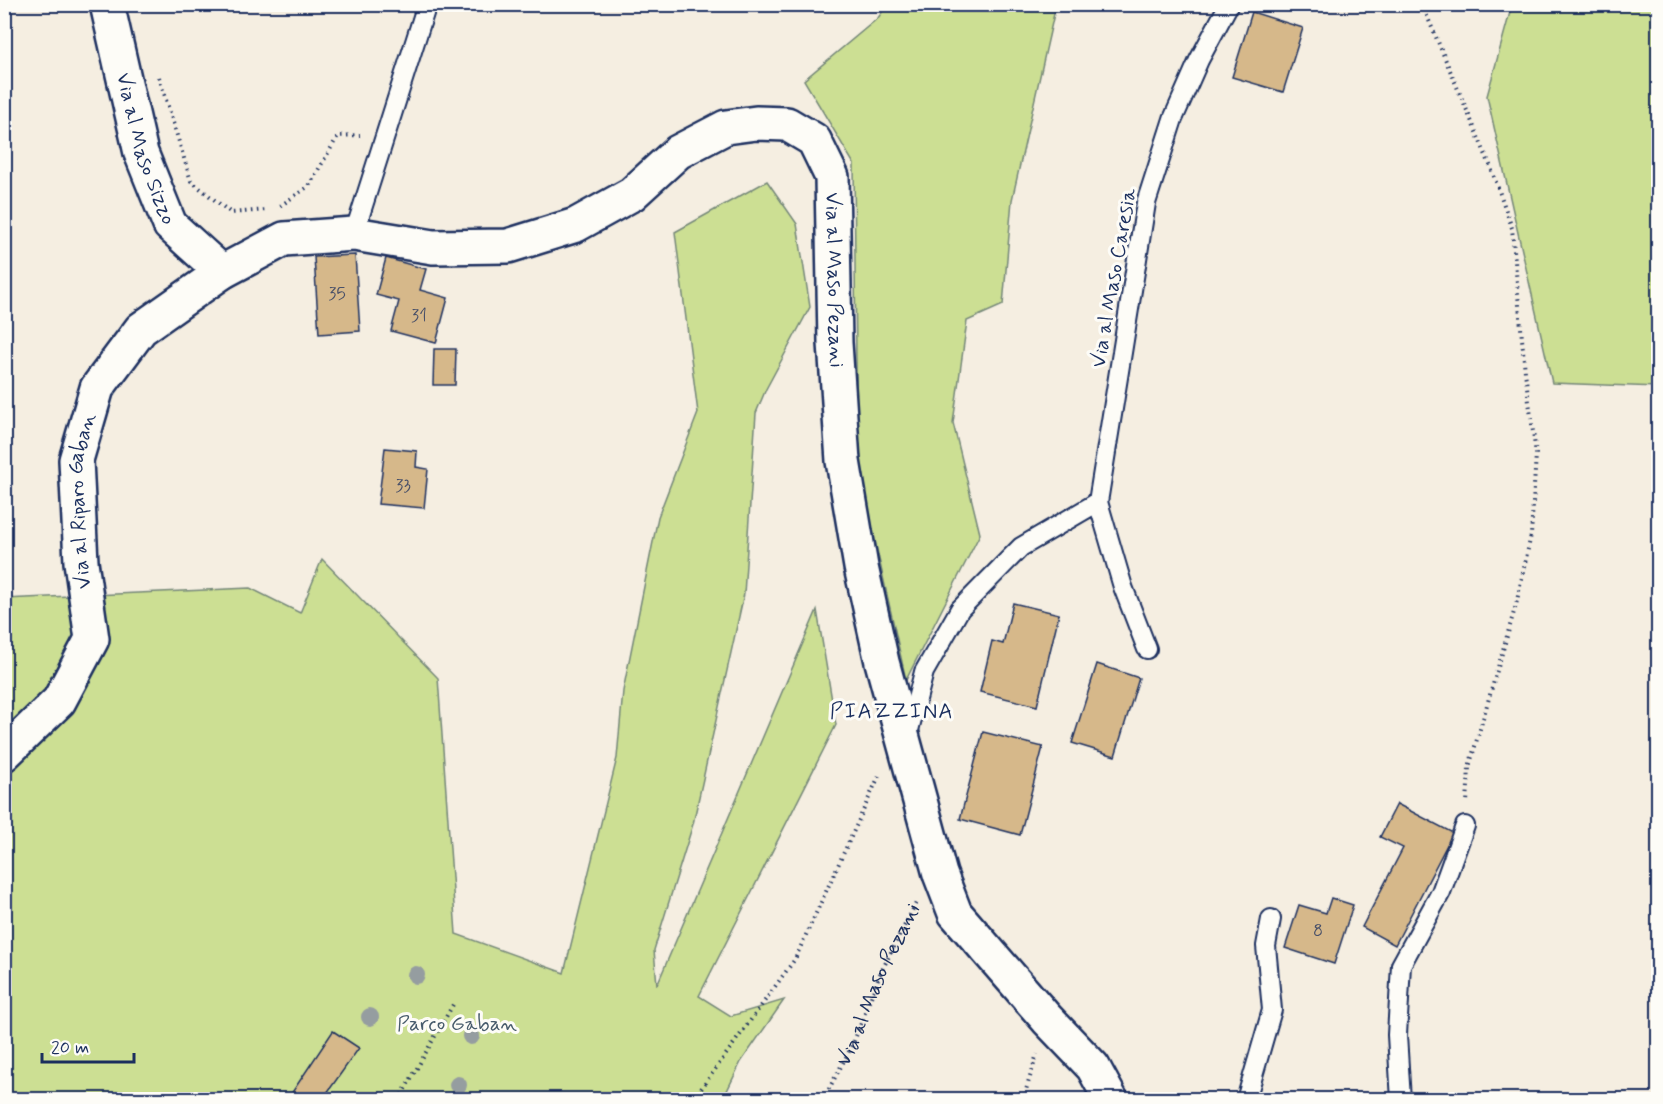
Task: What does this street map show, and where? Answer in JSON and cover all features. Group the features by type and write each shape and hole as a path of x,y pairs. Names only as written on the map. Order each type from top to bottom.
{"street":[{"name":"Via al Maso Sizzo","path":"107,4 141,153 170,225 222,272"},
{"name":"Via al Maso Pezani","path":"222,272 284,239 354,234 433,247 508,246 576,225 632,194 678,152 726,127 756,123 787,124 814,140 832,177 835,343 843,461 864,577 904,748 940,874 955,913 1047,1019 1093,1067 1111,1100"},
{"name":"Via al Riparo Gaban","path":"4,754 58,701 92,639 81,562 76,460 97,388 141,329 222,272"}],"lane":[{"path":"354,234 427,4"},
{"name":"Via al Maso Caresia","path":"1147,649 1123,588 1098,502 1146,203 1173,119 1199,60 1229,4"},
{"path":"904,748 924,672 960,609 1021,547 1098,502"},
{"path":"1401,1100 1397,1035 1401,965 1441,892 1466,826"},
{"path":"1246,1100 1272,1010 1266,946 1272,920"}],"path":[{"path":"1422,4 1490,165 1512,228 1525,372 1536,454 1531,535 1516,605 1469,767 1466,826"},
{"path":"156,69 175,122 191,181 231,213 274,210 309,186 338,136 385,134"},
{"path":"697,1100 700,1089 795,959 880,775"},
{"name":"Via al Maso Pezani","path":"823,1100 853,1044 879,976 911,909 940,874"},
{"path":"399,1100 455,1001"},
{"path":"1023,1100 1047,1019"}],"green space":[{"path":"887,5 1056,5 1012,200 1003,305 967,321 953,423 980,534 906,680 857,460 854,164 804,80 878,18"},
{"path":"1512,5 1658,5 1658,387 1552,383 1487,96"},
{"name":"Parco Gaban","path":"767,181 797,224 810,307 766,389 756,413 744,594 693,824 654,950 657,985 817,610 836,725 699,996 731,1016 784,1000 741,1062 723,1099 5,1099 4,599 250,588 300,613 322,559 438,678 456,934 564,973 617,758 623,691 658,517 698,413 675,232"}],"building":[{"path":"1252,12 1303,28 1283,92 1232,77"},
{"path":"355,255 360,331 319,334 314,257"},
{"path":"386,258 426,269 420,290 448,298 436,343 391,331 399,301 376,295"},
{"path":"434,349 456,349 455,385 433,385"},
{"path":"385,448 417,451 416,467 428,469 424,508 378,504"},
{"path":"1013,603 1059,614 1037,706 980,692 992,641 1003,644"},
{"path":"1097,664 1139,678 1115,756 1072,743"},
{"path":"983,732 1043,747 1020,835 960,819"},
{"path":"1397,804 1453,833 1395,945 1362,927 1403,848 1380,837"},
{"path":"1331,898 1353,905 1334,964 1285,948 1299,905 1326,913"},
{"path":"333,1031 359,1048 322,1100 287,1100"}],"district":[{"name":"PIAZZINA","path":"892,712"}]}
